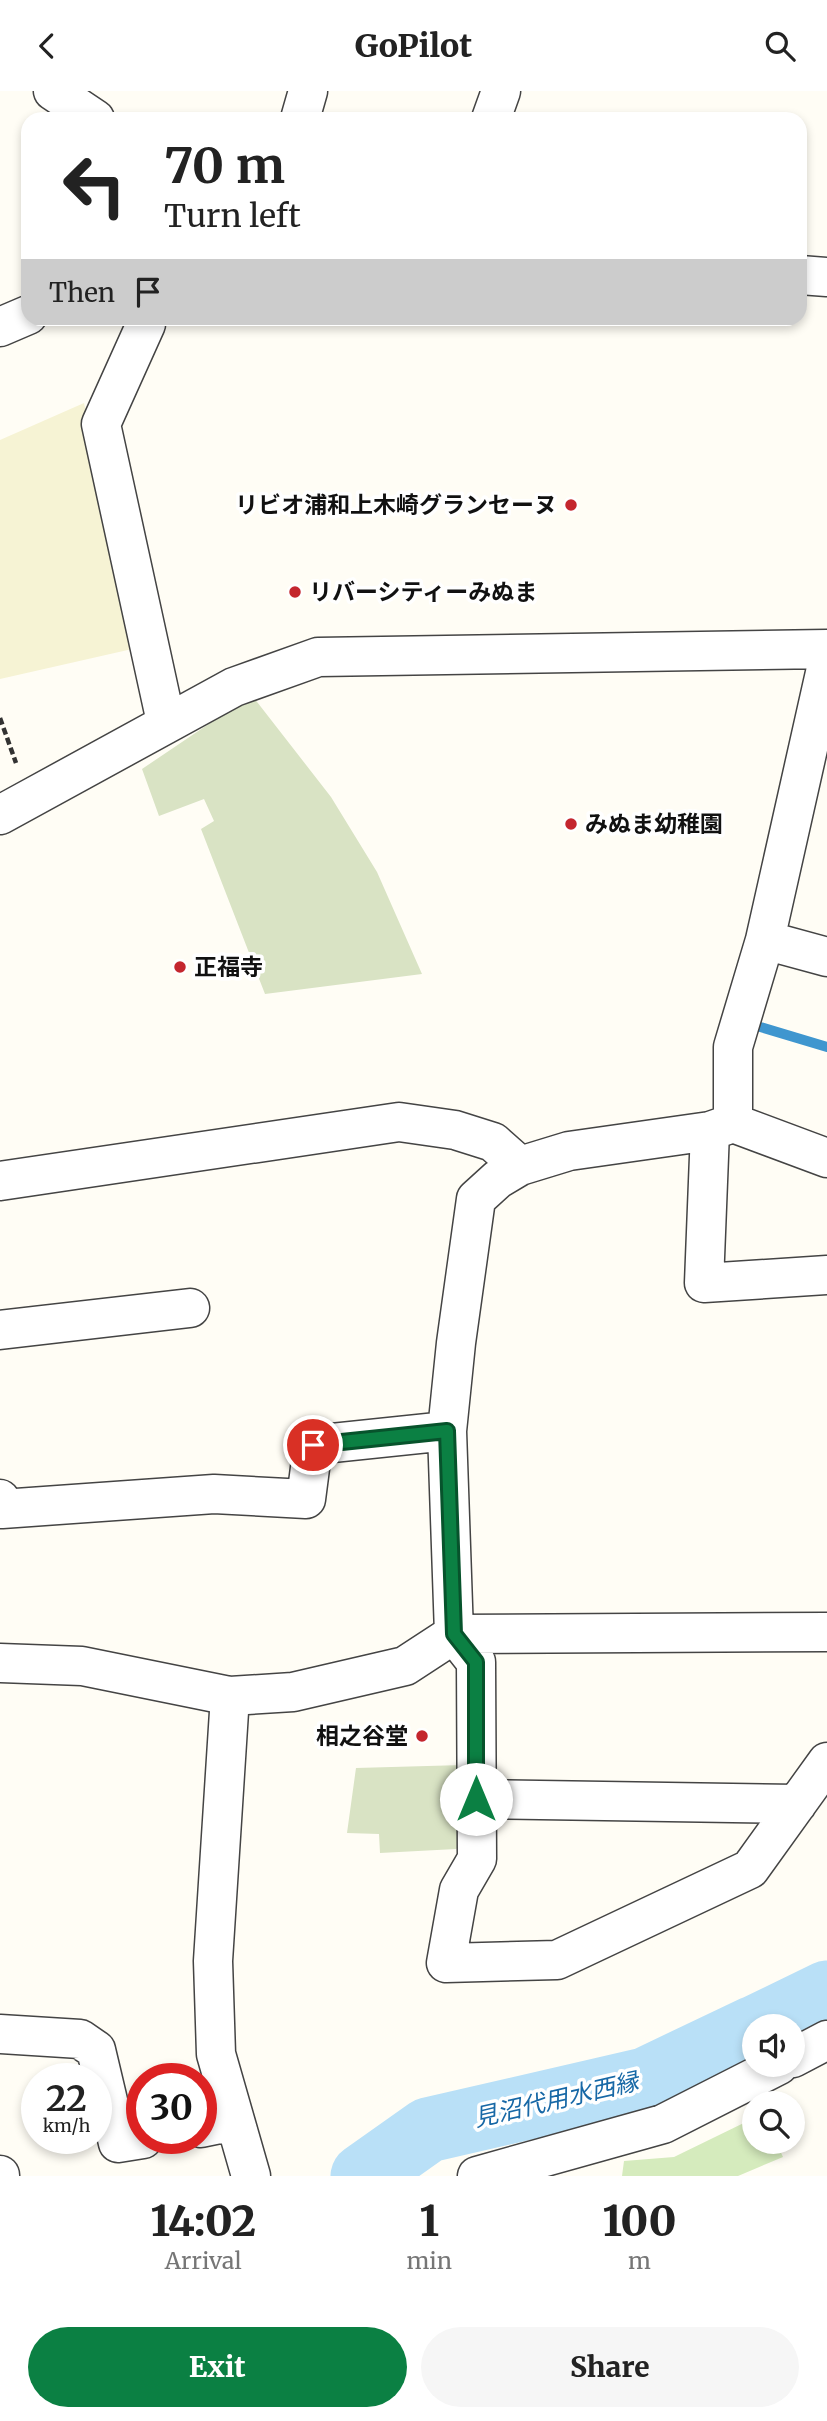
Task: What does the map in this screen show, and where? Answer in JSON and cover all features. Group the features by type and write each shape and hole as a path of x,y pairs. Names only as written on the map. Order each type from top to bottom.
{"street":[{"path":"53,91 84,112"},
{"path":"302,112 309,91"},
{"path":"493,112 500,91"},
{"path":"807,276 827,277"},
{"path":"145,326 101,424 166,722"},
{"path":"15,807 234,687 318,657 827,649"},
{"path":"827,664 765,940 733,1047 704,1283 827,1275"},
{"path":"765,940 827,957"},
{"path":"0,1181 399,1122 454,1130 493,1142 520,1166"},
{"path":"827,1158 722,1127 569,1151 520,1166 498,1179 477,1199 456,1343 447,1431 454,1634 476,1662 477,1859 458,1889 446,1963 556,1960 750,1869 827,1762"},
{"path":"0,1330 190,1308"},
{"path":"0,1499 2,1509 214,1494 306,1499 313,1445 447,1431"},
{"path":"0,1663 82,1666 230,1696 293,1692 405,1665 454,1634 827,1632"},
{"path":"230,1696 213,1961 218,2125 251,2176"},
{"path":"476,1799 797,1804"},
{"path":"0,2034 80,2039 96,2050 118,2143 126,2142"},
{"path":"805,2052 827,2040"},
{"path":"477,2176 663,2124 755,2077"}],"path":[{"path":"0,718 15,807"}],"shaded area":[{"path":"84,403 141,647 0,679 0,440"}],"green space":[{"path":"254,698 331,797 377,872 422,974 265,994 201,829 214,821 204,799 159,816 142,769 225,713"},
{"path":"463,1765 465,1843 456,1849 380,1853 379,1834 347,1833 356,1768"},
{"path":"742,2124 742,2154 782,2154 783,2157 738,2176 622,2176 624,2161 674,2157"}],"waterway":[{"path":"757,1026 827,1047"},
{"name":"見沼代用水西縁","path":"784,2014 827,1993"},
{"name":"見沼代用水西縁","path":"363,2176 428,2130 645,2080 742,2034"}],"place":[{"name":"リビオ浦和上木崎グランセーヌ","path":"571,505"},
{"name":"リバーシティーみぬま","path":"295,592"},
{"name":"みぬま幼稚園","path":"571,824"},
{"name":"正福寺","path":"180,967"},
{"name":"相之谷堂","path":"422,1736"}],"route":[{"path":"313,1445 447,1431 454,1634 476,1662 476,1799"}]}
